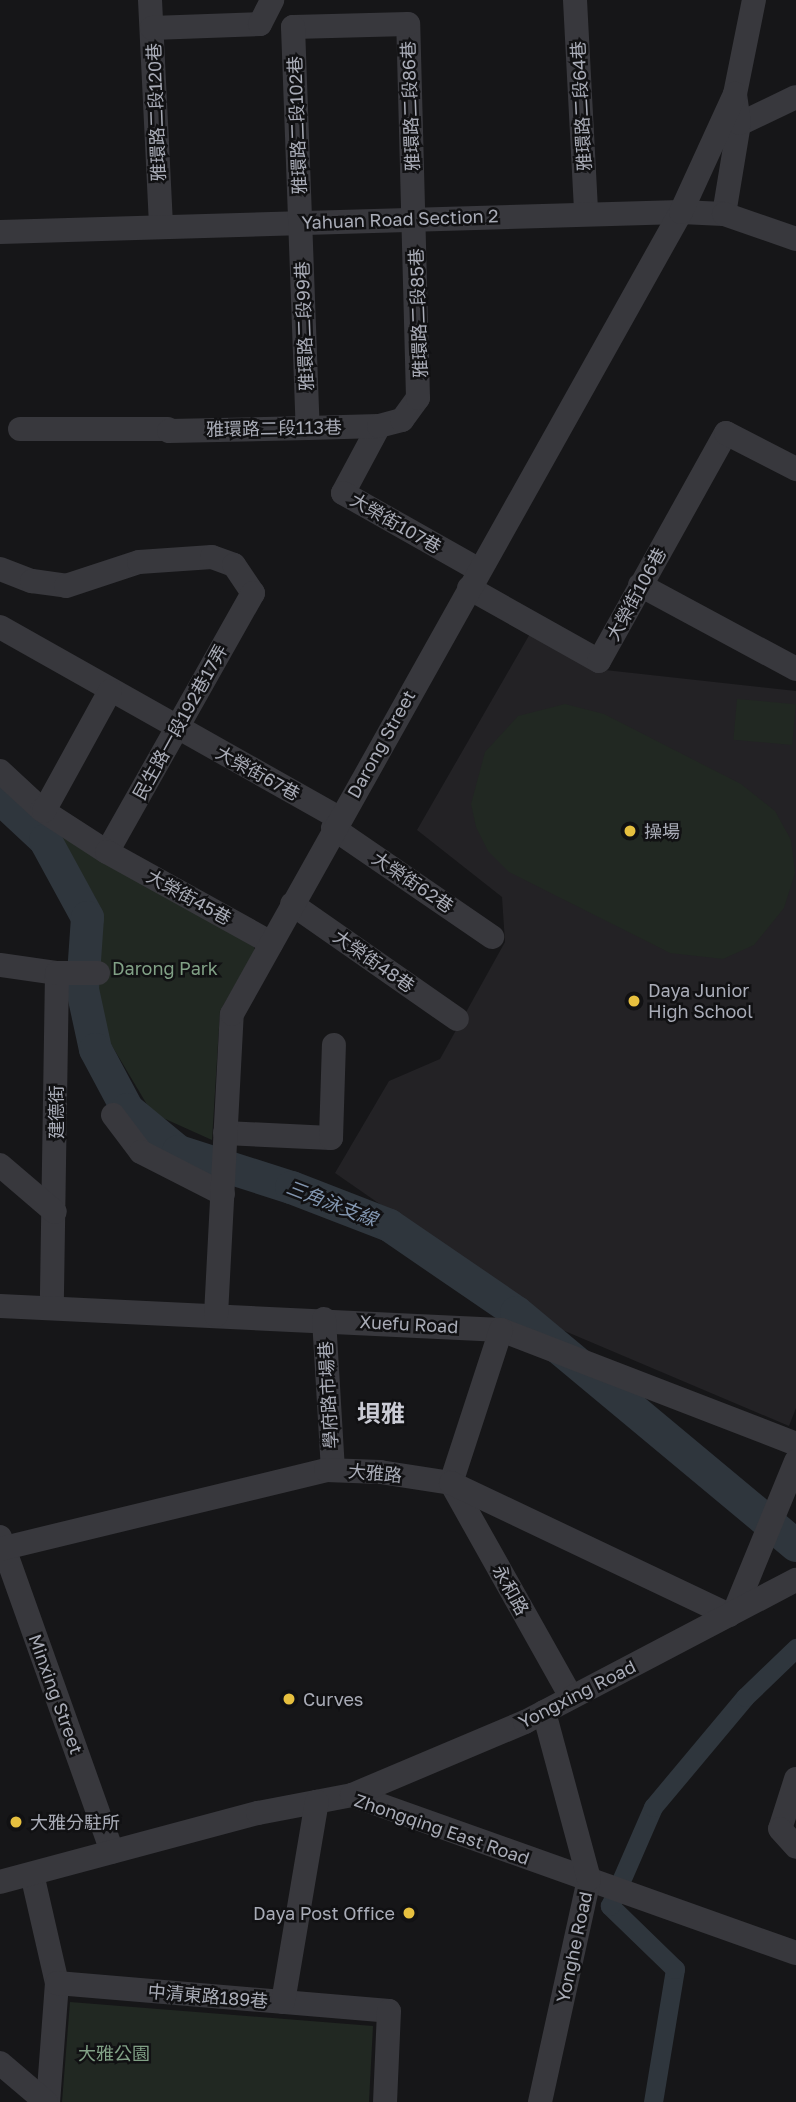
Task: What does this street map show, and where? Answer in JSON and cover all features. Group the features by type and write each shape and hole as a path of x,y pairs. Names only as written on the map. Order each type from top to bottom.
{"street":[{"name":"雅環路二段120巷","path":"150,0 161,225"},
{"path":"152,28 260,24 272,0"},
{"name":"雅環路二段64巷","path":"575,0 586,213"},
{"path":"724,214 728,129 754,0"},
{"name":"雅環路二段86巷","path":"293,27 408,24 414,218"},
{"name":"雅環路二段102巷","path":"293,27 300,223"},
{"path":"728,129 796,97"},
{"name":"Darong Street","path":"216,1315 232,1014 336,823 728,129"},
{"name":"Yahuan Road Section 2","path":"0,232 161,225 681,212 724,214 796,239"},
{"name":"雅環路二段85巷","path":"379,426 402,420 418,398 421,385 414,218"},
{"name":"雅環路二段99巷","path":"300,223 308,428"},
{"name":"大榮街107巷","path":"379,426 343,493 474,579"},
{"name":"雅環路二段113巷","path":"20,429 168,430 379,426"},
{"name":"大榮街106巷","path":"474,579 599,661 726,433 796,469"},
{"name":"民生路一段192巷17弄","path":"0,569 66,586 139,562 212,556 234,565 253,593 107,852"},
{"path":"640,586 796,669"},
{"name":"大榮街67巷","path":"0,627 177,727 336,823"},
{"path":"44,811 110,691"},
{"name":"大榮街45巷","path":"0,771 44,811 107,852 271,943"},
{"name":"大榮街62巷","path":"336,823 492,937"},
{"name":"大榮街48巷","path":"292,904 457,1019"},
{"path":"0,965 57,973 98,973"},
{"name":"建德街","path":"52,1308 57,973"},
{"path":"225,1138 331,1138 334,1045"},
{"path":"113,1115 141,1152 223,1190"},
{"path":"0,1165 55,1212"},
{"name":"Xuefu Road","path":"0,1306 324,1319 501,1330 796,1444"},
{"name":"學府路市場巷","path":"324,1319 333,1470"},
{"path":"451,1483 501,1330"},
{"path":"732,1612 796,1461"},
{"name":"大雅路","path":"1,1544 333,1470 380,1472 451,1483 732,1612"},
{"name":"永和路","path":"451,1483 571,1697"},
{"name":"Minxing Street","path":"1,1544 112,1852"},
{"name":"Yongxing Road","path":"352,1795 544,1712 796,1580"},
{"name":"Yonghe Road","path":"540,2102 589,1879 544,1712"},
{"path":"796,1779 780,1829 796,1847"},
{"name":"Zhongqing East Road","path":"0,1882 112,1852 352,1795 796,1953"},
{"name":"中清東路189巷","path":"57,1983 283,2002 317,1802"},
{"path":"32,1874 57,1983 47,2102"},
{"path":"283,2002 389,2011 385,2102"},
{"path":"0,2063 47,2102"}],"shaded area":[{"name":"Daya Junior High School","path":"531,632 596,669 796,691 796,1408 789,1426 560,1329 335,1173 389,1081 440,1059 505,942 502,897 417,830"}],"green space":[{"path":"737,699 796,704 792,745 733,740"},
{"path":"565,704 604,714 741,784 775,811 791,840 795,873 784,908 754,945 723,959 670,953 509,872 488,851 476,827 471,804 485,752 518,716"},
{"name":"Darong Park","path":"43,814 250,935 255,950 220,1011 212,1140 152,1113 105,1034 95,984 100,922 95,897"},
{"name":"大雅公園","path":"70,2002 373,2026 369,2102 62,2102"}],"waterway":[{"name":"三角泳支線","path":"0,798 45,840 87,917 82,989 95,1049 127,1109 178,1151 291,1187 389,1225 516,1312 796,1545"},
{"path":"653,2102 675,1969 610,1906 653,1807 745,1697 796,1648"}],"place":[{"name":"操場","path":"630,831"},
{"name":"Daya Junior High School","path":"634,1001"},
{"name":"Curves","path":"289,1699"},
{"name":"大雅分駐所","path":"16,1822"},
{"name":"Daya Post Office","path":"409,1913"}],"district":[{"name":"垻雅","path":"381,1413"}]}
